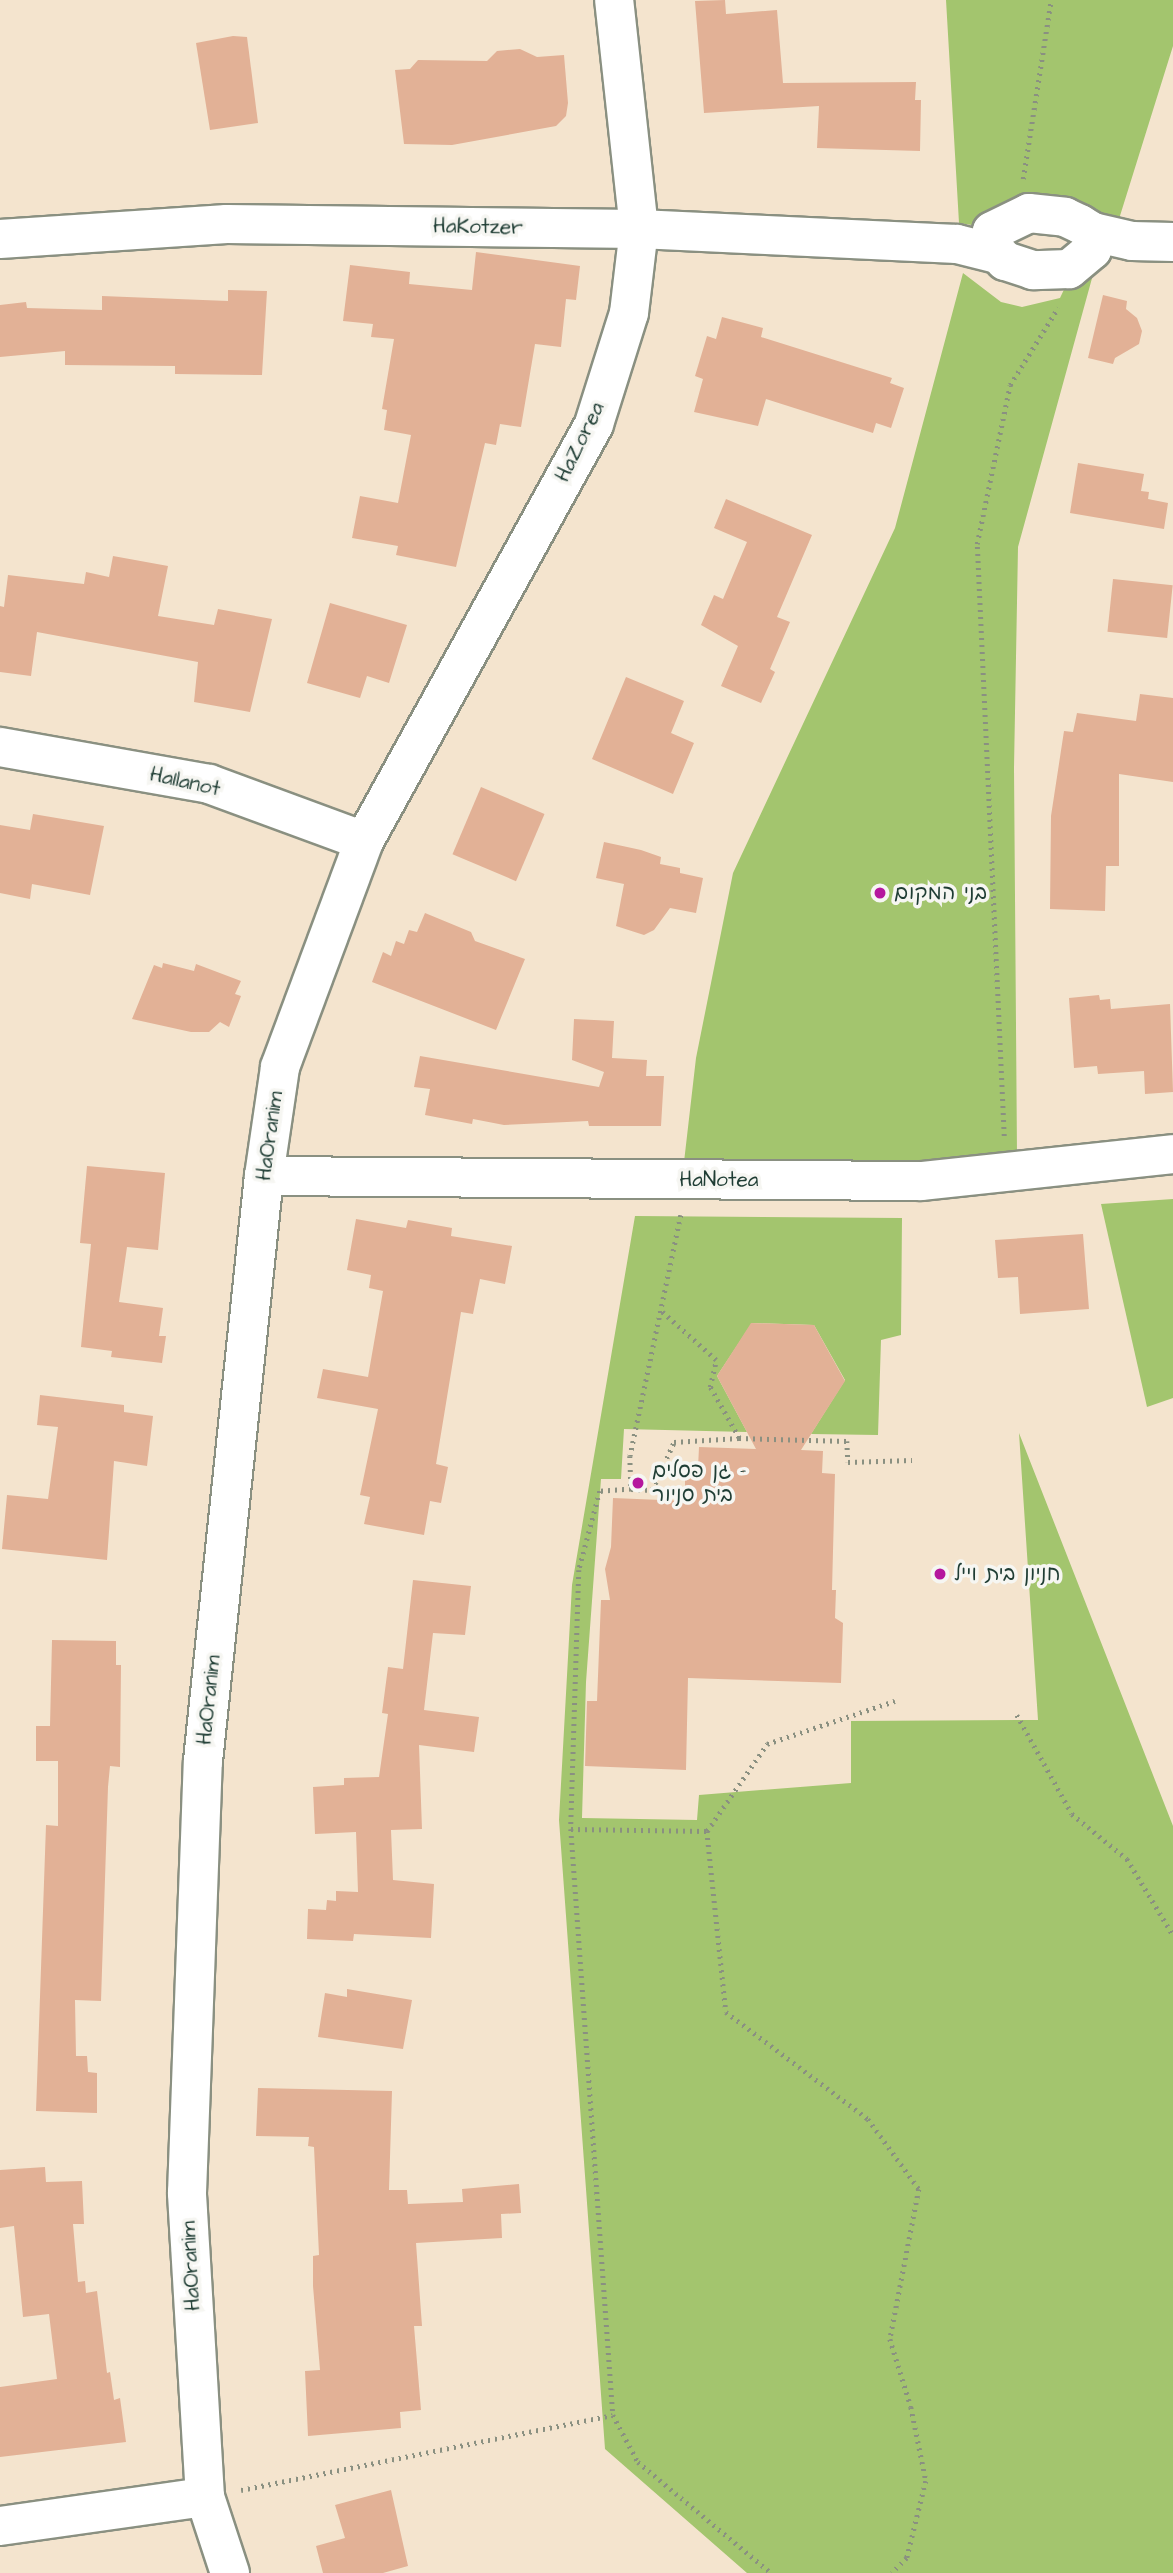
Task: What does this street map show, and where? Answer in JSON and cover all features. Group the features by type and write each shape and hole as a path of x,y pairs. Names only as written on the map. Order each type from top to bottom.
{"street":[{"name":"HaZorea","path":"364,841 594,424 629,313 639,229 614,0"},
{"name":"HaKotzer","path":"0,239 227,224 989,236 1065,217 1092,241"},
{"path":"989,236 1017,267 1051,271 1069,269 1092,241 1173,242"},
{"name":"HaIlanot","path":"0,747 209,784 364,841"},
{"name":"HaOranim","path":"230,2573 205,2497 187,2193 203,1761 264,1176 280,1067 364,841"},
{"name":"HaNotea","path":"264,1176 921,1181 1173,1154"},
{"path":"0,2526 205,2497"}],"path":[{"path":"989,236 1051,0"},
{"path":"1006,1172 977,544 1010,385 1060,309 1049,305"},
{"path":"631,1489 630,1456 688,1180"},
{"path":"661,1311 716,1360 710,1387 739,1438"},
{"path":"771,2573 638,2462 613,2415 571,1829 579,1570 600,1491 653,1490 674,1442 739,1438 847,1441 848,1462 912,1460"},
{"path":"892,2573 907,2558 926,2481 911,2407 890,2339 919,2189 868,2119 726,2012 707,1831 767,1744 895,1701"},
{"path":"1017,1715 1072,1814 1128,1859 1173,1935"},
{"path":"571,1829 707,1831"},
{"path":"205,2497 613,2415"}],"green space":[{"path":"946,0 1173,0 1173,46 1119,219 991,217 972,225 959,223"},
{"path":"1094,271 1018,547 1014,768 1017,1154 923,1165 684,1162 696,1058 733,873 895,528 963,273 1001,302 1022,307 1060,298 1068,281"},
{"path":"1173,1199 1173,1398 1147,1407 1101,1204"},
{"path":"635,1216 902,1218 901,1335 881,1340 878,1435 811,1434 845,1380 814,1325 752,1323 717,1376 747,1432 624,1429 621,1479 601,1479 586,1682 582,1818 697,1820 699,1795 851,1783 851,1721 1038,1720 1019,1433 1173,1826 1173,2573 747,2573 605,2449 559,1820 572,1585"}],"building":[{"path":"725,0 726,14 777,10 783,83 916,82 915,100 921,100 920,151 817,148 819,106 704,113 695,1"},
{"path":"233,36 247,37 258,123 210,130 196,43"},
{"path":"520,49 537,57 564,55 568,103 566,116 556,126 452,145 404,144 395,70 410,69 418,60 487,61 497,51"},
{"path":"476,252 580,266 576,300 566,299 561,347 535,344 521,427 500,424 496,445 485,443 456,567 396,555 398,546 352,538 360,496 398,503 411,435 384,430 387,410 382,409 394,339 371,337 373,324 343,321 350,265 410,272 409,284 472,290"},
{"path":"228,290 267,291 262,375 175,374 175,366 65,365 65,351 0,357 0,305 26,302 27,308 102,310 102,296 228,301"},
{"path":"1103,295 1127,301 1126,309 1137,318 1142,331 1139,344 1115,358 1113,364 1088,358"},
{"path":"722,317 763,328 761,337 892,378 890,383 904,388 891,428 876,423 873,433 766,399 758,426 694,412 703,379 695,376 707,336 716,339"},
{"path":"1078,463 1144,474 1141,491 1149,492 1148,499 1168,503 1164,529 1070,513"},
{"path":"726,499 812,535 777,617 790,622 770,669 775,672 761,703 721,686 738,646 701,625 714,595 723,599 747,542 714,528"},
{"path":"113,556 168,566 158,616 214,625 218,609 272,619 250,712 194,702 198,662 37,632 31,676 0,672 0,606 4,607 8,575 84,584 86,572 109,577"},
{"path":"1113,579 1173,585 1167,638 1107,632"},
{"path":"330,603 407,625 389,683 367,676 360,698 307,683"},
{"path":"626,677 684,701 671,733 694,743 673,794 592,759"},
{"path":"1140,694 1173,698 1173,782 1119,774 1119,866 1106,866 1105,911 1050,909 1051,816 1064,731 1073,732 1077,713 1136,721"},
{"path":"481,787 545,814 516,881 452,854"},
{"path":"33,814 104,826 90,895 32,884 30,899 0,893 0,825 30,830"},
{"path":"604,842 661,857 660,864 680,868 680,873 703,878 696,913 670,908 654,930 644,935 616,926 624,884 596,878"},
{"path":"425,913 471,932 475,941 525,959 496,1030 372,982 383,952 391,956 396,941 404,944 409,930 417,932"},
{"path":"163,963 194,971 196,964 241,981 235,994 241,996 229,1027 220,1022 209,1032 191,1032 132,1019 154,965 162,968"},
{"path":"1099,995 1100,1000 1110,999 1111,1009 1170,1004 1173,1092 1145,1094 1144,1071 1098,1074 1097,1066 1074,1068 1069,998"},
{"path":"574,1019 614,1021 612,1058 647,1060 646,1076 664,1076 661,1126 589,1126 588,1121 504,1125 473,1119 472,1124 425,1115 430,1089 414,1087 420,1056 599,1087 604,1072 572,1060"},
{"path":"87,1166 165,1173 158,1250 127,1247 119,1302 163,1308 159,1336 166,1336 162,1363 111,1357 112,1351 81,1347 91,1244 80,1243"},
{"path":"356,1219 406,1228 408,1220 452,1228 451,1236 512,1246 505,1284 480,1279 473,1314 461,1312 436,1464 448,1467 441,1503 430,1501 424,1535 364,1524 370,1497 360,1495 378,1409 317,1398 323,1369 368,1377 383,1291 369,1288 371,1275 347,1270"},
{"path":"1083,1234 1089,1309 1020,1314 1018,1277 998,1278 995,1240"},
{"path":"751,1323 814,1325 845,1381 801,1450 823,1451 822,1473 835,1474 832,1590 836,1590 835,1618 843,1623 841,1683 688,1678 686,1770 585,1766 587,1701 597,1701 601,1600 610,1600 605,1569 611,1547 613,1498 685,1501 685,1468 698,1468 699,1447 756,1449 717,1376"},
{"path":"40,1395 124,1405 124,1412 153,1416 147,1466 114,1461 107,1560 2,1549 7,1495 48,1499 58,1427 37,1425"},
{"path":"413,1580 471,1586 465,1635 433,1633 424,1710 479,1717 474,1752 419,1745 422,1829 391,1830 393,1880 434,1884 431,1938 354,1934 353,1941 307,1939 308,1909 326,1910 327,1900 336,1901 336,1891 358,1892 356,1832 315,1834 313,1787 344,1785 344,1778 379,1777 388,1714 382,1713 388,1667 403,1669"},
{"path":"52,1640 116,1641 116,1665 121,1665 120,1767 110,1766 108,1787 101,2001 75,2000 76,2056 87,2056 88,2072 97,2073 97,2113 36,2111 46,1825 58,1826 58,1761 36,1761 36,1726 50,1726"},
{"path":"347,1989 412,2000 403,2049 318,2037 325,1993 347,1997"},
{"path":"258,2088 392,2091 389,2190 407,2190 408,2204 463,2202 462,2189 519,2184 521,2213 501,2214 502,2238 416,2243 422,2326 414,2326 421,2410 400,2412 401,2428 308,2436 305,2371 320,2370 313,2286 313,2256 319,2255 314,2147 308,2146 309,2137 256,2136"},
{"path":"45,2167 46,2182 82,2181 84,2224 73,2224 78,2282 85,2281 86,2293 97,2291 107,2373 110,2372 114,2400 120,2398 126,2442 0,2457 0,2387 57,2379 49,2314 23,2317 14,2226 0,2228 0,2170"},
{"path":"391,2490 408,2566 383,2573 323,2573 316,2546 345,2538 335,2505"}],"place":[{"name":"בני המקום","path":"880,893"},
{"name":"גן פסלים - בית סניור","path":"638,1483"},
{"name":"חניון בית וייל","path":"940,1574"}]}
